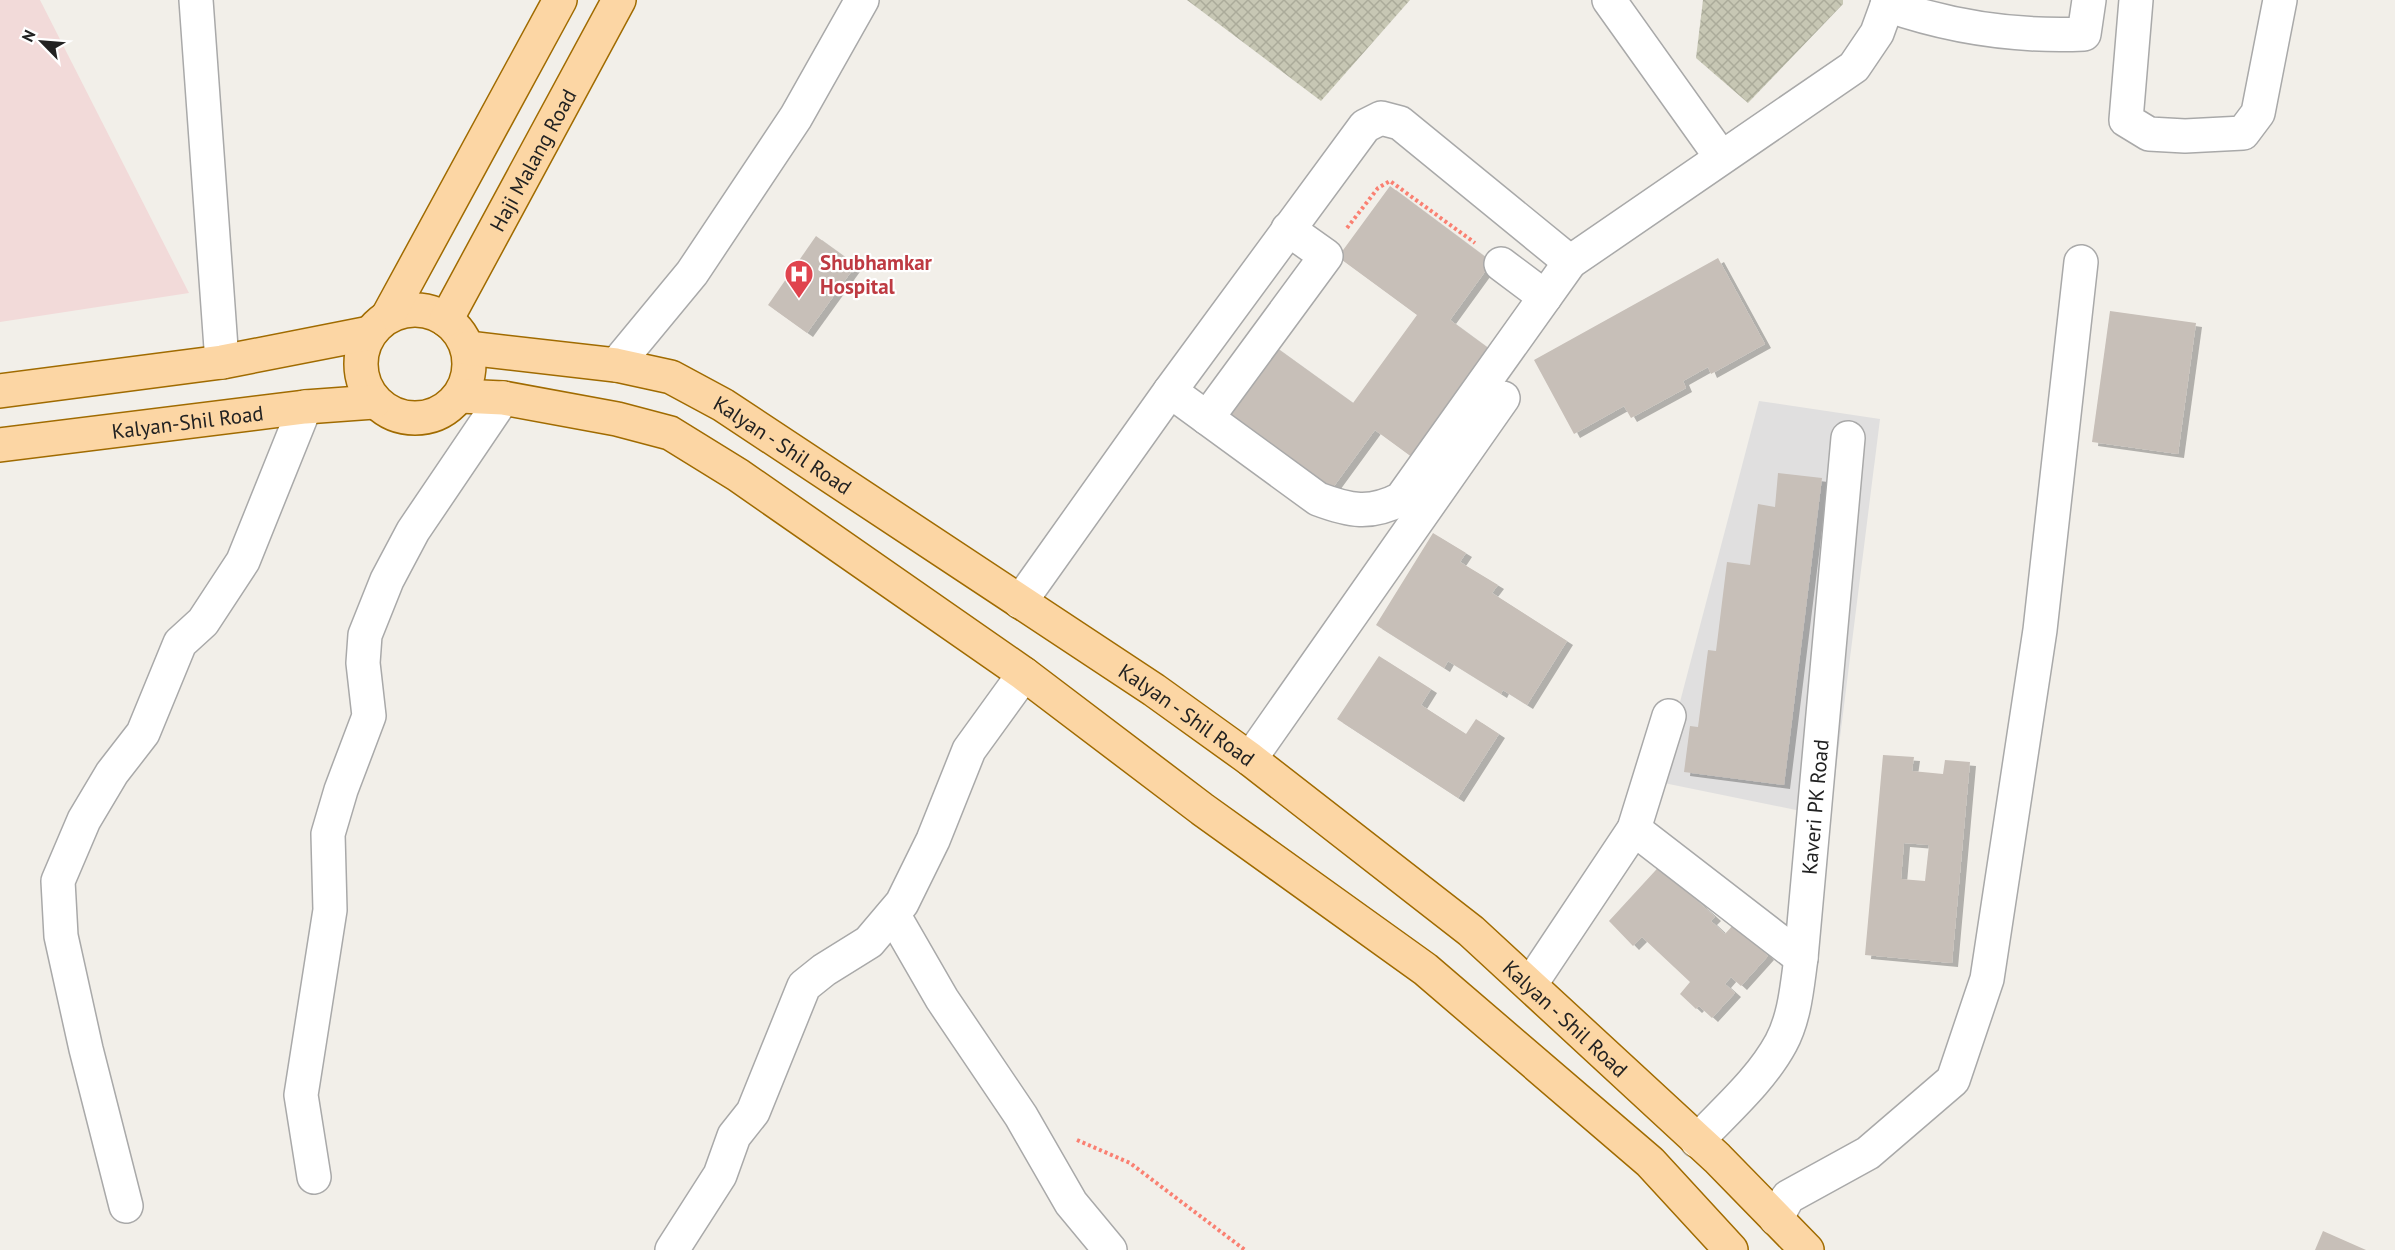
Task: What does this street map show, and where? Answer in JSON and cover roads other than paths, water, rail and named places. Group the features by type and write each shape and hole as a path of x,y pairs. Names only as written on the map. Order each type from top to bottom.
{"main road":[{"path":"0,391 222,362 379,325 412,309 436,313 456,327 468,348 470,372 460,396 442,413 419,420 394,416 374,402 362,381 360,356 379,325 452,198 560,0"},
{"name":"Haji Malang Road","path":"446,320 619,0"},
{"path":"452,198 497,224"},
{"name":"Kalyan - Shil Road","path":"468,348 616,365 671,378 723,405 1154,690 1250,759 1471,931 1697,1141 1808,1250"},
{"path":"460,396 503,398 617,419 670,434 738,475 1024,674 1202,809 1425,969 1650,1162 1731,1250"},
{"name":"Kalyan-Shil Road","path":"0,445 305,407 374,402"}],"street":[{"path":"196,0 222,362"},
{"path":"616,365 698,263 796,117 862,0"},
{"path":"1609,0 1721,157"},
{"path":"2084,34 2089,0"},
{"path":"2136,0 2126,120 2149,134 2185,136 2243,133 2258,113 2280,0"},
{"path":"1170,391 1318,500 1342,508 1368,511 1383,508 1401,500 1410,489 1570,262 1854,67 1877,33 1888,2 1927,19 1970,28 2084,34 2132,32"},
{"path":"1020,602 1227,312 1365,126 1381,118 1400,123 1570,262"},
{"path":"1207,418 1326,256 1288,230"},
{"path":"1776,1219 1788,1197 1868,1154 1953,1080 1987,978 2040,630 2081,262"},
{"path":"1502,264 1545,297"},
{"path":"1227,312 1266,338"},
{"path":"314,1177 301,1095 330,910 328,834 341,790 369,716 363,663 365,635 387,580 413,531 503,398"},
{"path":"1250,759 1503,399"},
{"path":"126,1206 86,1049 61,936 58,880 84,820 112,773 143,733 180,643 203,622 243,561 305,407"},
{"name":"Kaveri PK Road","path":"1697,1141 1766,1068 1782,1042 1793,1010 1801,958 1848,438"},
{"path":"672,1250 720,1175 734,1136 753,1112 804,986 824,970 869,942 902,903 933,840 969,750 1024,674"},
{"path":"1530,985 1634,829 1669,716"},
{"path":"1634,829 1801,958"},
{"path":"893,914 942,999 1016,1108 1071,1203 1110,1250"}],"place":[{"name":"Shubhamkar Hospital","path":"799,300"}]}
